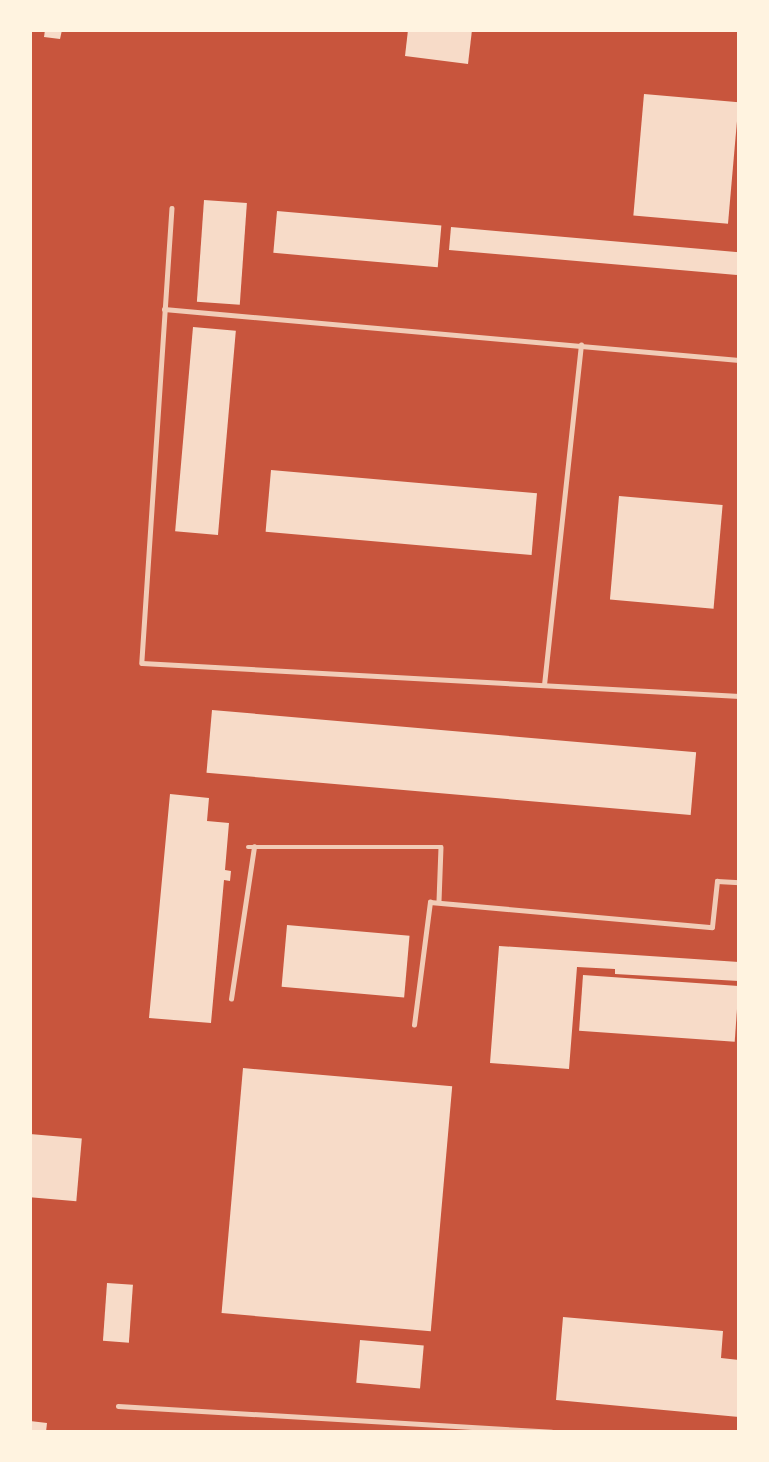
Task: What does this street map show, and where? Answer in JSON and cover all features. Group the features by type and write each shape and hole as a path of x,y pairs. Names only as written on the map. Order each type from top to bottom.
{"lane":[{"path":"172,208 141,663 739,696"},
{"path":"164,309 739,360"},
{"path":"544,686 581,345"},
{"path":"231,999 254,846"},
{"path":"248,847 441,847 440,902"},
{"path":"414,1025 430,902 712,927 717,881 739,882"},
{"path":"118,1406 551,1432"}],"building":[{"path":"45,30 62,30 60,39 44,37"},
{"path":"408,30 472,30 468,64 405,56"},
{"path":"644,94 739,102 728,224 633,216"},
{"path":"204,200 247,203 240,305 197,302"},
{"path":"277,211 441,225 438,267 273,253"},
{"path":"451,227 739,252 737,275 449,250"},
{"path":"193,327 236,331 218,535 175,531"},
{"path":"271,470 537,493 532,555 266,532"},
{"path":"619,496 723,505 714,609 610,600"},
{"path":"212,710 696,752 691,815 207,773"},
{"path":"170,794 209,798 207,821 229,823 225,870 231,871 230,881 224,880 211,1023 149,1018"},
{"path":"287,925 410,936 404,997 282,987"},
{"path":"499,946 739,962 739,981 615,974 615,969 577,967 569,1069 490,1063"},
{"path":"583,975 739,986 735,1042 579,1031"},
{"path":"243,1068 452,1086 431,1331 222,1313"},
{"path":"30,1134 82,1139 76,1201 30,1197"},
{"path":"107,1283 133,1285 129,1343 103,1341"},
{"path":"563,1317 723,1331 721,1358 739,1360 739,1417 556,1400"},
{"path":"360,1340 424,1346 420,1388 356,1383"},
{"path":"30,1421 47,1423 46,1432 30,1432"}]}
